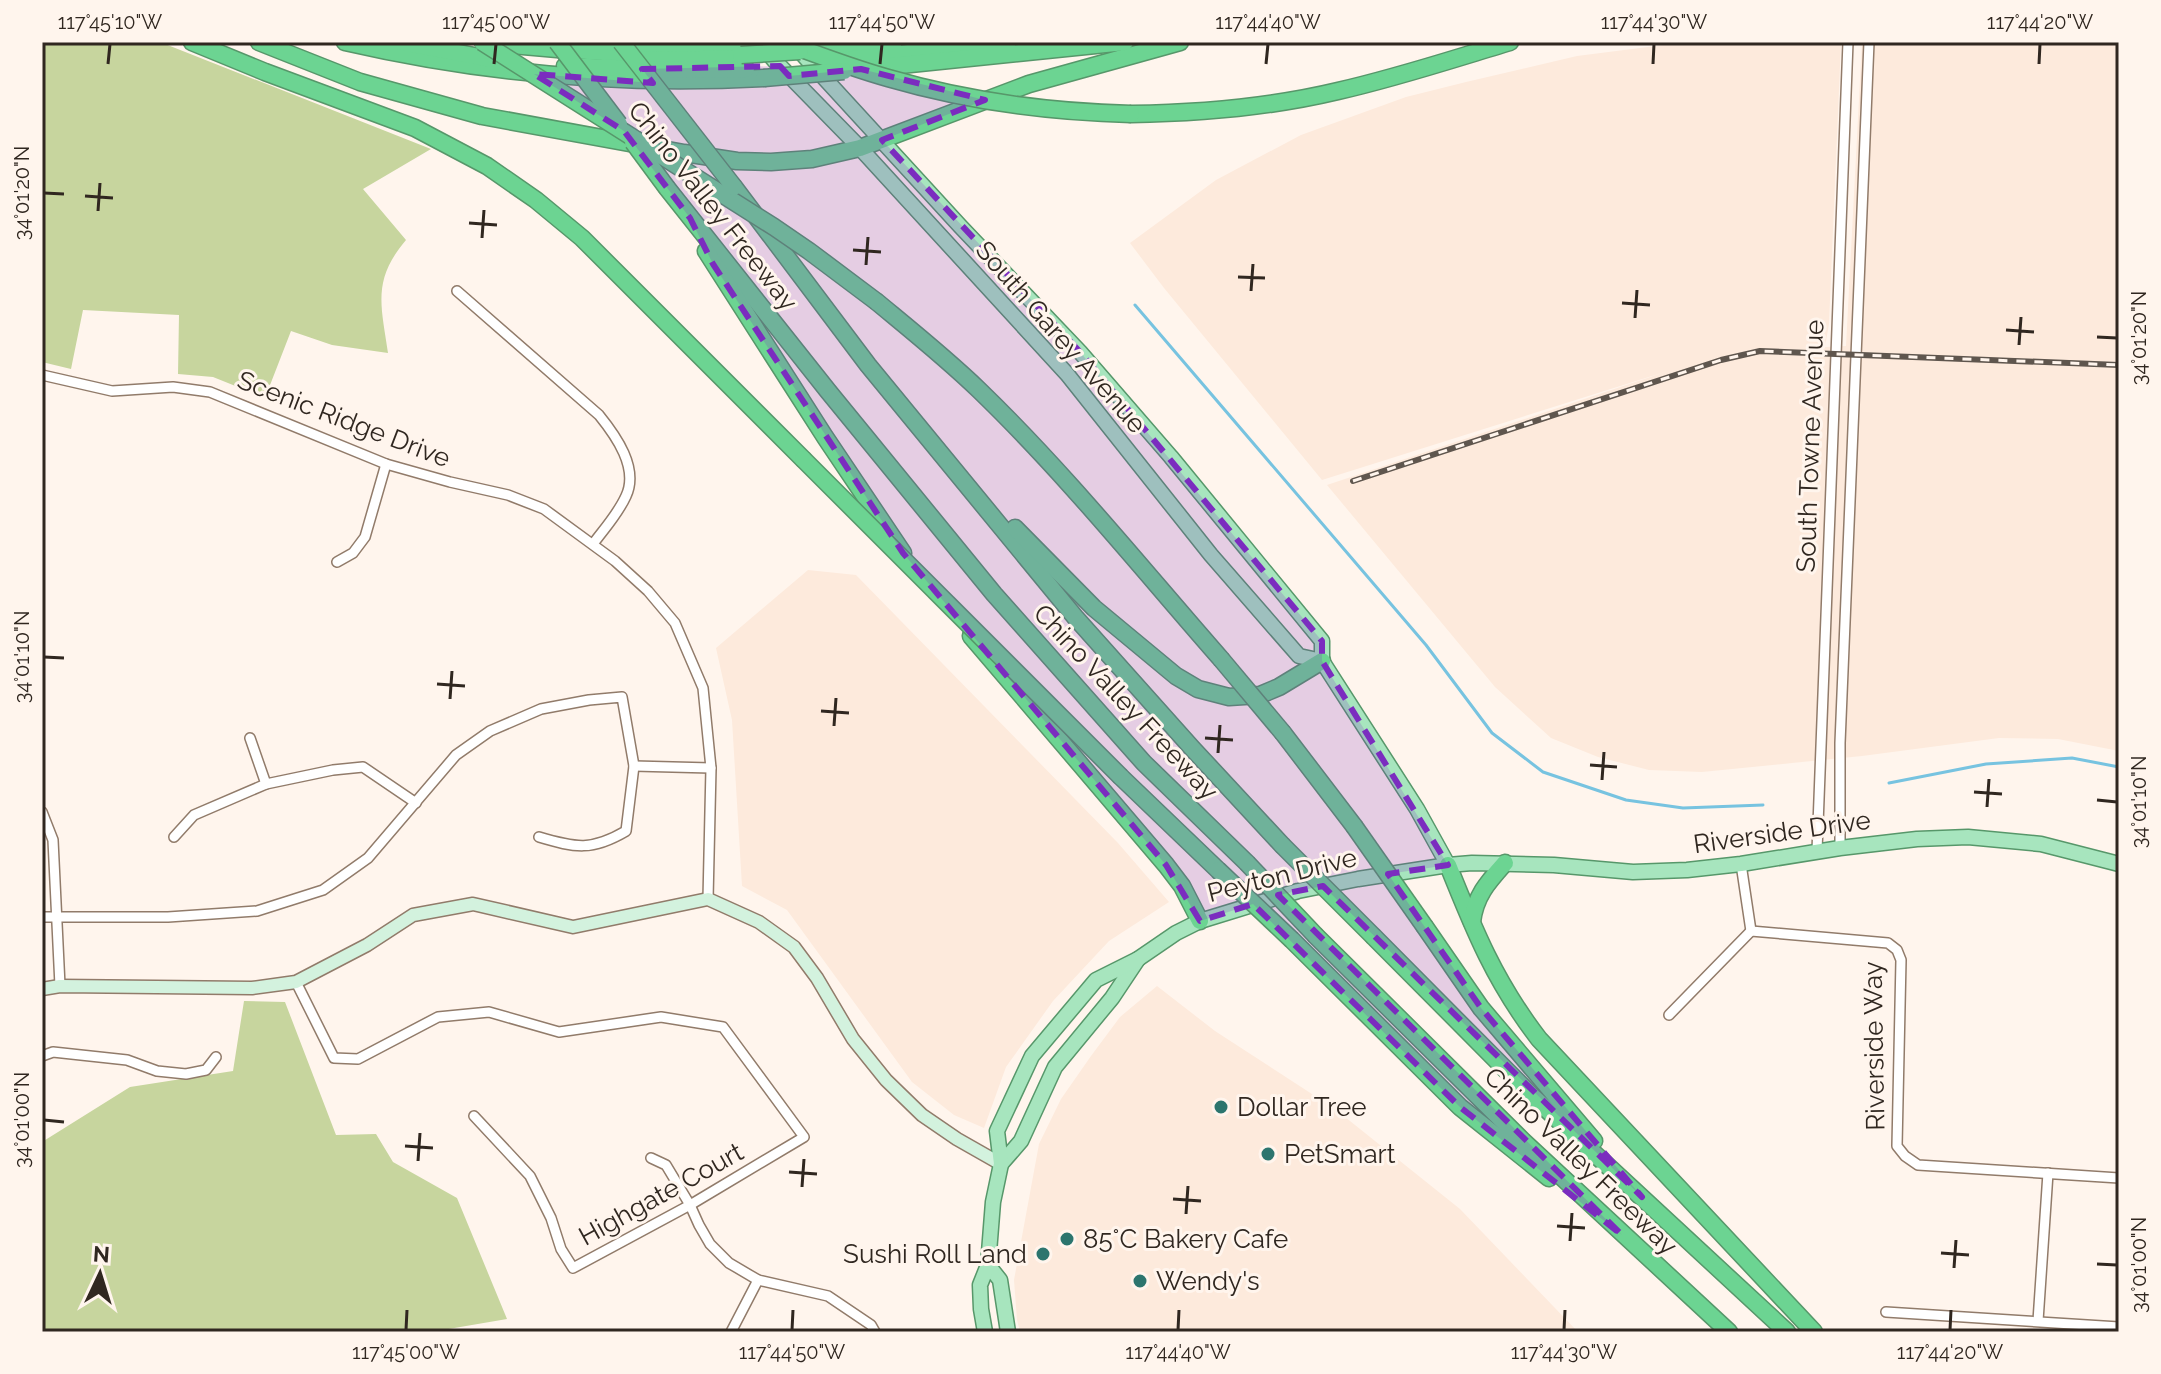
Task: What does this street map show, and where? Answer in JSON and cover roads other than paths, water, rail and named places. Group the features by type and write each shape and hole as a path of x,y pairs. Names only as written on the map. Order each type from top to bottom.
{"highway":[{"path":"192,42 415,128 487,166 536,200 582,238 1121,777 1292,940 1460,1107 1622,1235"},
{"path":"259,42 360,82 442,106 516,123 684,153 737,161 771,162 812,159 860,148 1029,84 1180,42"},
{"path":"345,42 459,65 547,75 671,82 1008,42"},
{"path":"401,42 488,58 550,65 760,73"},
{"path":"482,42 548,50 642,55 738,47"},
{"path":"482,42 774,227 838,272 956,368 1022,433 1283,733 1354,826 1481,1008 1642,1197"},
{"name":"Chino Valley Freeway","path":"557,42 690,218 838,403 985,582 1144,763 1523,1141 1729,1332"},
{"path":"609,42 738,47 833,61 1125,42"},
{"name":"Chino Valley Freeway","path":"621,42 868,365 1075,617 1192,748 1282,845 1530,1094 1787,1332"},
{"path":"783,42 887,78 963,96 1060,111 1131,114 1218,110 1335,92 1510,42"},
{"path":"833,61 894,42"},
{"path":"690,218 713,264 903,553 1166,865 1182,886 1200,921"},
{"path":"963,480 1094,608 1176,676 1198,689 1229,697 1260,695 1322,661"},
{"path":"1472,923 1476,899 1505,863"},
{"path":"1448,865 1498,979 1539,1039 1814,1332"}],"main road":[{"name":"South Garey Avenue","path":"759,42 1067,374 1211,555 1299,656 1322,661"},
{"name":"South Garey Avenue","path":"791,42 1080,352 1322,641 1322,661 1417,809 1448,865"},
{"path":"938,233 974,257 998,266"},
{"name":"Riverside Drive","path":"1448,865 1505,863 1633,872 1687,870 1840,848 1968,837 2041,844 2119,864"},
{"name":"Peyton Drive","path":"985,1332 980,1285 988,1265 993,1202 1001,1164 997,1131 1032,1056 1096,980 1138,959 1200,921 1298,891 1448,865"},
{"name":"Peyton Drive","path":"1001,1164 1021,1141 1055,1067 1112,998 1138,959"},
{"name":"Peyton Drive","path":"988,1265 1000,1280 1008,1332"}],"street":[{"name":"South Towne Avenue","path":"1817,851 1848,42"},
{"name":"South Towne Avenue","path":"1840,848 1840,743 1869,42"},
{"path":"457,291 599,415 618,439 629,471 627,494 593,544"},
{"name":"Scenic Ridge Drive","path":"42,375 112,391 173,387 210,392 386,464 508,495 544,509 615,561 648,591 675,623 703,688 711,768 708,899"},
{"path":"337,562 353,553 365,537 386,464"},
{"path":"42,917 168,917 257,911 323,890 368,858 456,755 490,731 541,709 622,697 634,766 626,831 608,842 573,847 539,837"},
{"path":"250,738 266,784"},
{"path":"634,766 711,768"},
{"path":"174,837 194,815 266,784 333,770 363,767 416,803"},
{"path":"42,812 53,840 60,986"},
{"path":"1669,1015 1751,931 1741,864"},
{"path":"42,989 60,986 252,988 296,982 367,945 413,915 473,904 573,927 708,899 759,922 794,947 817,978 853,1039 886,1080 922,1115 1001,1164"},
{"name":"Riverside Way","path":"1751,931 1888,943 1897,950 1901,960 1897,1146 1918,1165 2048,1173"},
{"name":"Highgate Court","path":"296,982 334,1058 358,1059 438,1017 489,1012 559,1032 661,1017 723,1027 804,1137 690,1205 573,1268 561,1249 551,1218 530,1176 474,1116"},
{"path":"42,1056 53,1052 127,1060 157,1071 186,1074 206,1070 216,1057"},
{"path":"651,1158 666,1165 710,1244 729,1263 758,1280 828,1296 871,1325 875,1332"},
{"path":"2038,1321 2048,1173 2119,1178"},
{"path":"731,1332 758,1280"},
{"path":"1886,1312 2119,1327"}],"waterway":[{"path":"1135,305 1426,645 1492,733 1543,772 1626,800 1683,808 1763,805"},
{"path":"1889,783 1986,764 2072,758 2119,767"}],"railway":[{"path":"1353,481 1721,360 1760,351 2119,365"}],"place":[{"name":"Dollar Tree","path":"1221,1107"},
{"name":"PetSmart","path":"1268,1154"},
{"name":"85°C Bakery Cafe","path":"1067,1239"},
{"name":"Sushi Roll Land","path":"1043,1254"},
{"name":"Wendy's","path":"1140,1281"}]}
